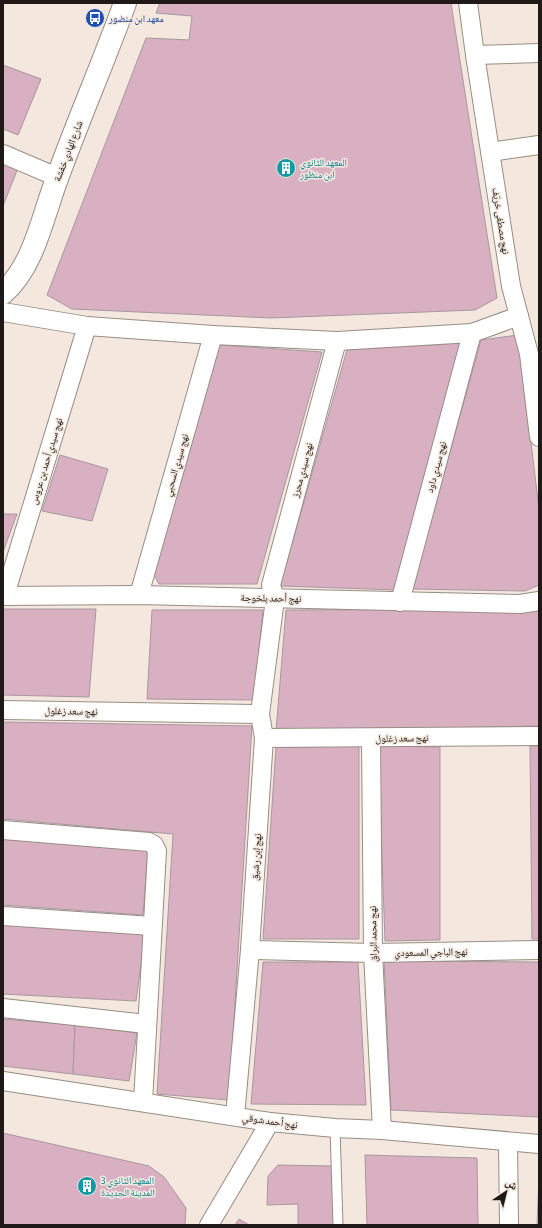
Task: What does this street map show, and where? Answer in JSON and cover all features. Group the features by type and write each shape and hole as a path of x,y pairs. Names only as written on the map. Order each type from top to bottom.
{"street":[{"name":"شارع الهادي خفشة","path":"3,293 26,265 57,177 125,3"},
{"name":"نهج مصطفى خريّف","path":"468,3 511,286 529,354 539,437"},
{"path":"475,55 539,53"},
{"path":"490,152 539,146"},
{"path":"3,154 57,177"},
{"path":"3,312 87,326 213,335 337,341 472,334 519,316"},
{"name":"نهج سيدي أحمد بن عروس","path":"4,595 87,326"},
{"name":"نهج سيدي داود","path":"400,602 472,334"},
{"name":"نهج سيدي السحبي","path":"138,595 213,335"},
{"name":"نهج سيدي محرز","path":"275,599 271,585 337,341"},
{"name":"نهج أحمد بلخوجة","path":"4,595 138,595 520,604 539,602"},
{"name":"نهج إبن رشيق","path":"235,1116 250,950 264,738 260,714 275,599"},
{"name":"نهج سعد زغلول","path":"3,710 260,714"},
{"name":"نهج سعد زغلول","path":"264,738 539,736"},
{"name":"نهج محمد البراق","path":"371,738 373,953 382,1130"},
{"path":"3,830 149,842 154,845 157,851 146,1024 143,1102"},
{"path":"3,916 152,926"},
{"name":"نهج الباجي المسعودي","path":"250,950 373,953 539,950"},
{"path":"3,1008 146,1024"},
{"name":"نهج أحمد شوقي","path":"3,1081 270,1122 539,1144"},
{"path":"209,1225 270,1122"},
{"path":"508,1142 509,1225"}],"lane":[{"path":"335,1128 338,1225"}],"building":[{"name":"المعهد الثانوي ابن منظور","path":"160,3 451,3 497,298 475,310 271,318 72,309 47,295 146,38 189,40 192,16 156,13"},
{"path":"3,65 41,79 18,135 3,129"},
{"path":"3,162 18,168 3,206"},
{"path":"518,335 539,509 539,585 525,591 412,589 481,340"},
{"path":"460,343 396,590 280,586 347,350"},
{"path":"219,345 322,352 257,584 159,584 154,575"},
{"path":"60,455 108,469 92,521 42,511"},
{"path":"3,514 17,514 3,552"},
{"path":"3,609 96,609 89,697 3,695"},
{"path":"539,609 539,726 276,731 286,610"},
{"path":"152,610 263,610 254,700 147,699"},
{"path":"3,722 252,726 229,1100 157,1094 173,834 3,819"},
{"path":"359,746 359,939 263,939 276,747"},
{"path":"378,746 440,747 440,940 385,941"},
{"path":"530,746 539,746 539,939 532,939"},
{"path":"3,836 148,848 143,915 3,905"},
{"path":"3,923 145,934 136,1001 3,994"},
{"path":"384,961 539,962 539,1117 391,1110"},
{"path":"263,962 358,962 366,1105 251,1104"},
{"path":"3,1019 75,1025 73,1074 3,1066"},
{"path":"75,1025 137,1033 129,1081 73,1074"},
{"name":"3 المعهد الثانوي المدينة الجديدة","path":"3,1133 149,1166 164,1177 186,1208 185,1225 3,1225"},
{"path":"365,1155 477,1158 478,1225 367,1225"},
{"path":"278,1165 332,1166 334,1225 298,1225 298,1204 267,1205 268,1176"},
{"path":"539,1176 539,1225 537,1225"},
{"path":"239,1219 249,1225 235,1225"}],"place":[{"name":"معهد ابن منضور","path":"95,18"},
{"name":"المعهد الثانوي ابن منظور","path":"286,168"},
{"name":"3 المعهد الثانوي المدينة الجديدة","path":"87,1186"}]}
